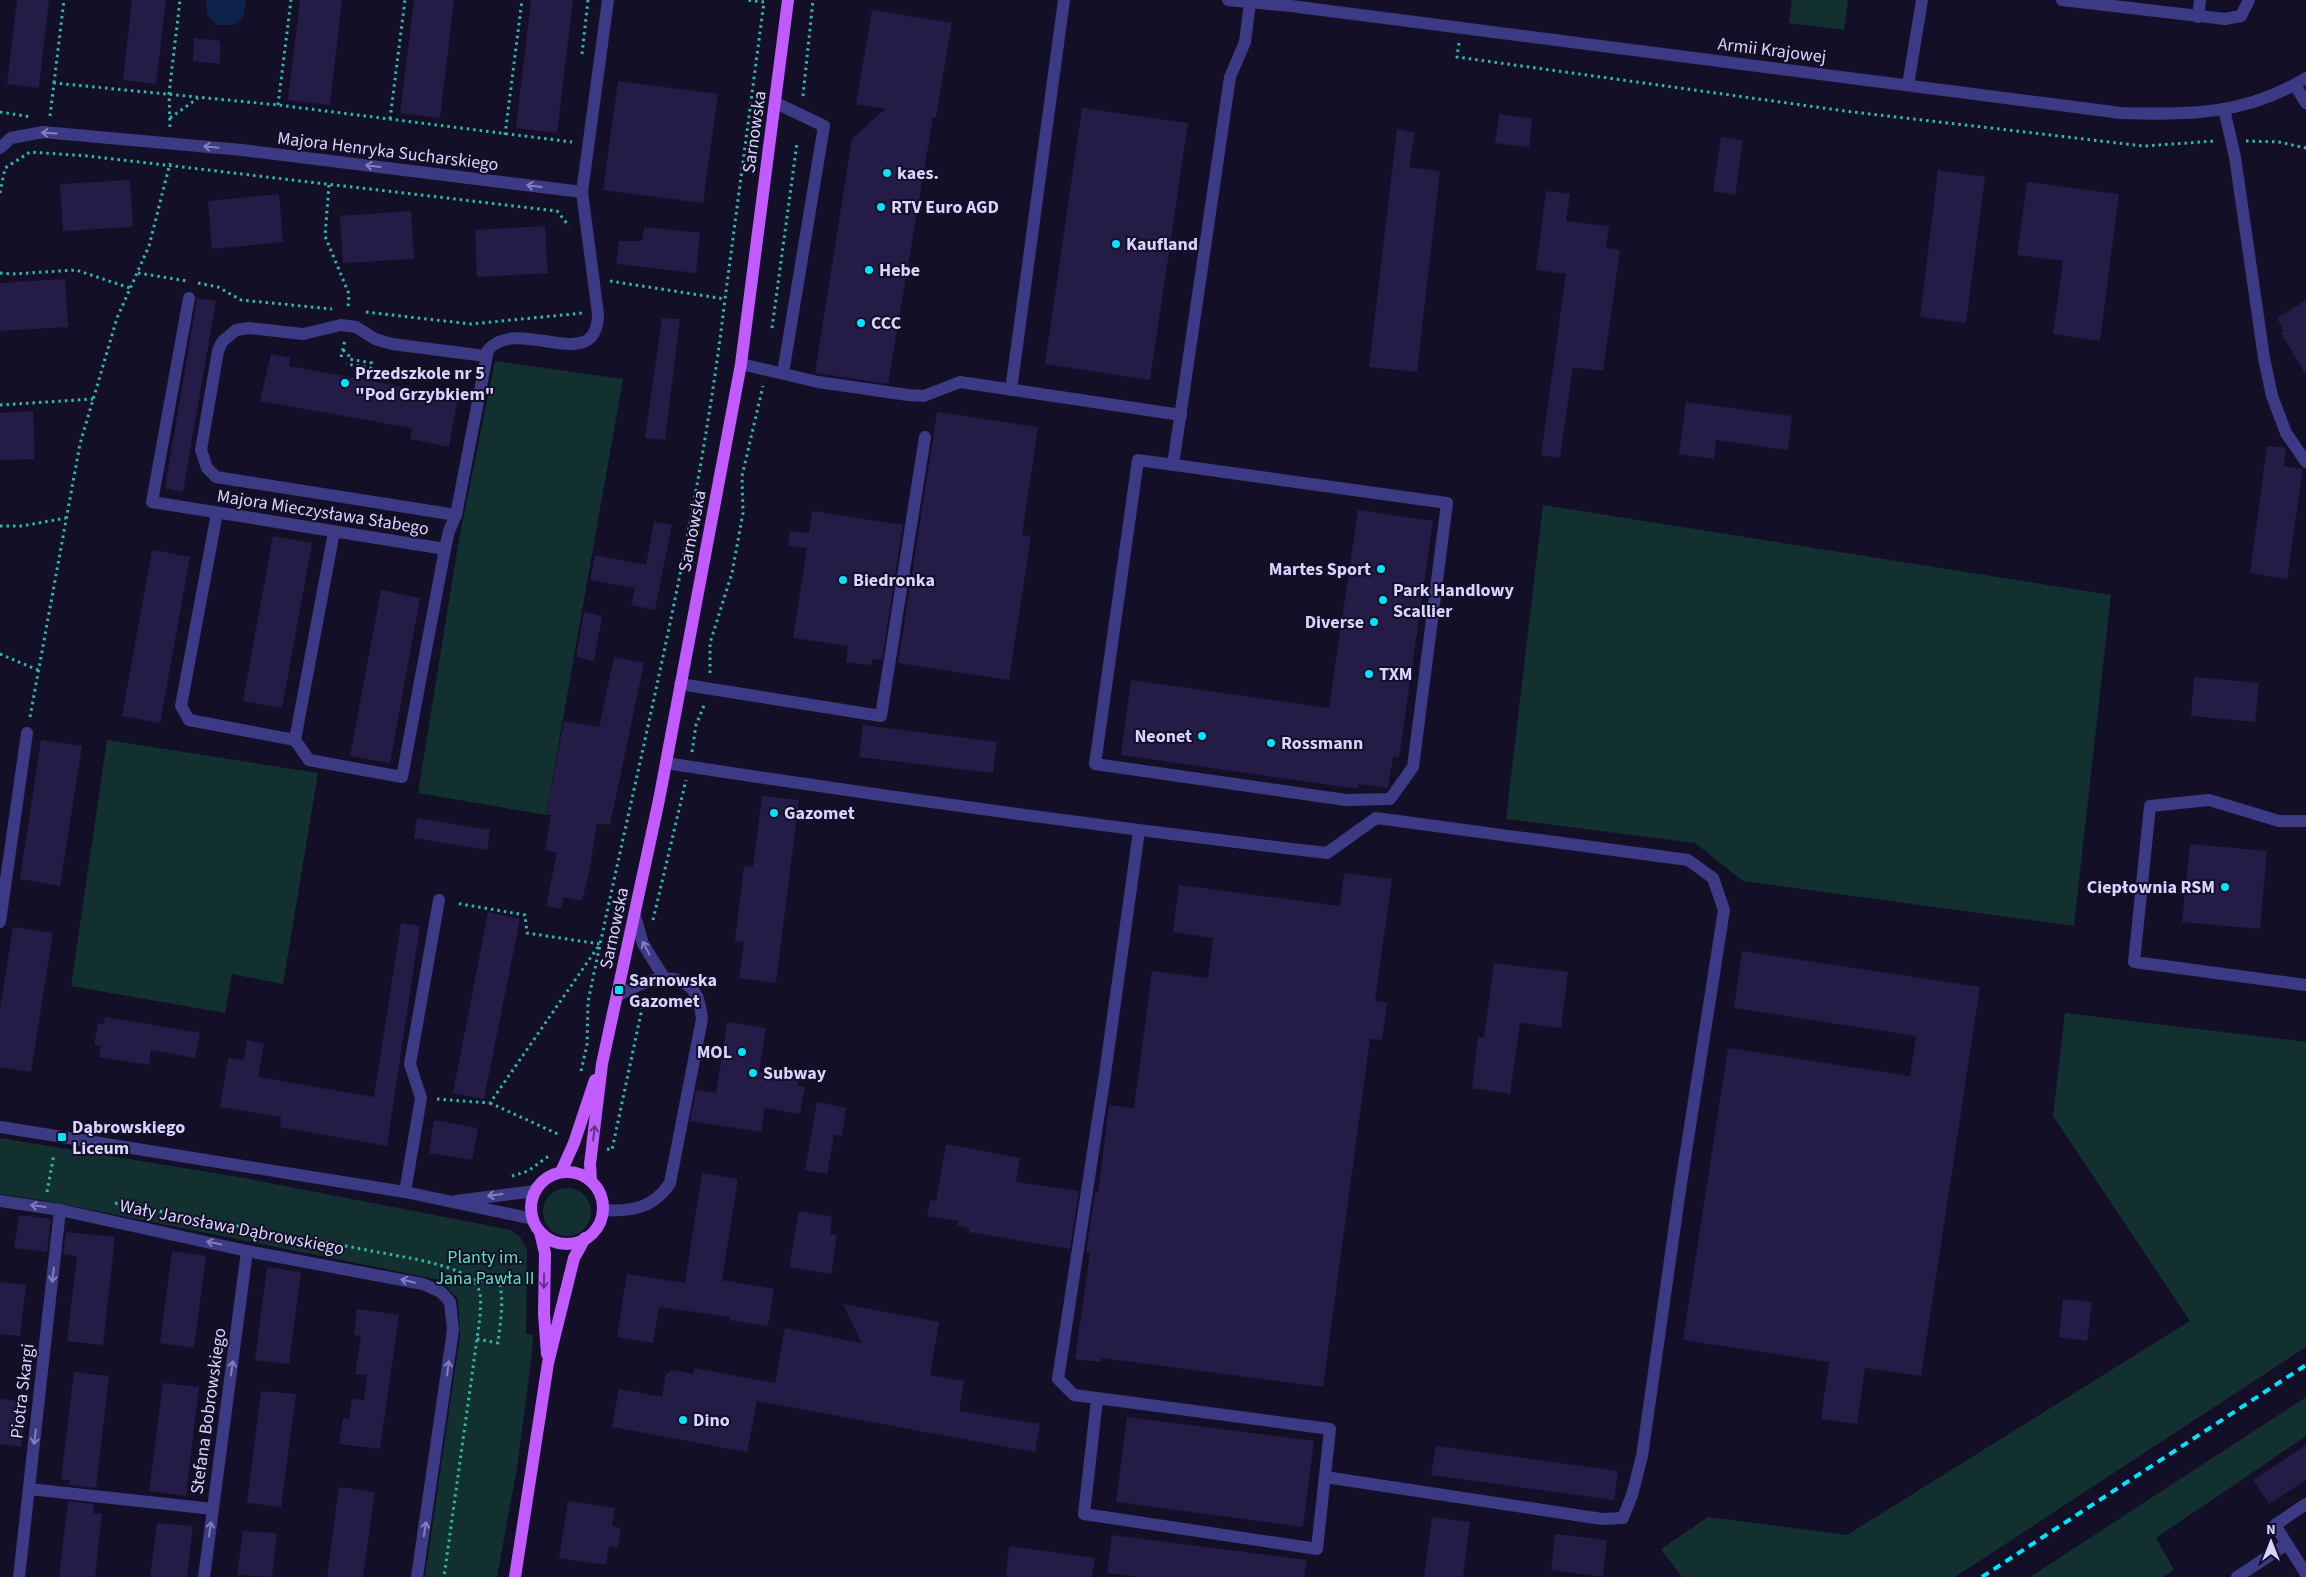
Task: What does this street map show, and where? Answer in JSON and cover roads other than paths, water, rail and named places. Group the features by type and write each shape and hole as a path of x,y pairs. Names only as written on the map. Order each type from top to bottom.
{"main road":[{"name":"Sarnowska","path":"591,1181 590,1164 602,1064 666,763 741,364 788,0"},
{"name":"Sarnowska","path":"561,1172 574,1143 602,1064"},
{"path":"515,1577 548,1363 574,1258 585,1238 597,1226 602,1210 598,1190 591,1181 578,1174 561,1172 546,1178 535,1191 531,1201 533,1219 540,1232 544,1253 544,1314 548,1363"},
{"path":"540,1232 549,1239 560,1243 577,1242 585,1238"}],"street":[{"path":"456,515 225,480 216,477 207,468 201,450 218,351 229,334 242,328 303,334 335,325 360,329 375,339 392,344 486,356 493,345 504,338 577,344 590,340 596,333 598,314 592,282 582,192 608,0"},
{"path":"1011,390 1064,0"},
{"name":"Armii Krajowej","path":"1228,0 1292,6 2121,112 2176,114 2224,109 2256,103 2306,78"},
{"path":"1908,85 1922,0"},
{"path":"2062,0 2225,19 2242,16 2249,0"},
{"path":"2198,17 2200,0"},
{"path":"1173,465 1230,77 1245,42 1250,2"},
{"path":"2295,85 2306,103"},
{"path":"776,103 824,126 783,373"},
{"path":"2224,109 2231,140 2264,358 2272,396 2286,433 2306,462"},
{"name":"Majora Henryka Sucharskiego","path":"0,148 11,138 43,132 170,143 582,192"},
{"name":"Majora Mieczysława Słabego","path":"189,298 152,502 445,549 449,531 456,515 486,356"},
{"path":"741,364 818,382 908,395 930,394 960,382 1181,415"},
{"path":"680,684 881,716 925,437"},
{"path":"1138,460 1173,465 1447,504 1413,767 1390,799 1346,800 1095,764 1138,460"},
{"path":"217,513 181,706 189,720 295,740 309,760 402,777 445,549"},
{"path":"295,740 334,532"},
{"path":"0,922 27,732"},
{"path":"666,763 824,788 1138,831 1327,853 1376,818 1688,860 1713,878 1724,910 1680,1190 1642,1456 1624,1518 1602,1519 1325,1477"},
{"path":"2306,821 2279,821 2209,800 2150,806 2134,962 2306,986"},
{"path":"1097,1399 1084,1514 1317,1549 1330,1429 1074,1395 1058,1379 1105,1074 1138,831"},
{"path":"405,1192 421,1098 410,1064 439,900"},
{"path":"635,916 643,944 663,976"},
{"path":"602,1210 632,1210 645,1206 661,1196 670,1183 702,1019 698,998 689,985 663,976 632,987 617,996"},
{"path":"0,1127 405,1192 533,1219"},
{"path":"454,1201 535,1191"},
{"name":"Wały Jarosława Dąbrowskiego","path":"0,1201 60,1210 247,1250 404,1280 441,1292 450,1302 453,1330 417,1577"},
{"name":"Piotra Skargi","path":"19,1577 60,1210"},
{"name":"Stefana Bobrowskiego","path":"204,1577 247,1250"},
{"path":"29,1489 213,1509"},
{"path":"2306,1504 2275,1525 2306,1574"},
{"path":"2237,1577 2287,1544"}],"water":[{"path":"206,0 246,0 243,17 235,25 216,25 207,15"}],"railway":[{"path":"1982,1577 2306,1365"}],"place":[{"name":"kaes.","path":"887,173"},
{"name":"RTV Euro AGD","path":"881,207"},
{"name":"Kaufland","path":"1116,244"},
{"name":"Hebe","path":"869,270"},
{"name":"CCC","path":"861,323"},
{"name":"Przedszkole nr 5 \"Pod Grzybkiem\"","path":"345,383"},
{"name":"Martes Sport","path":"1381,569"},
{"name":"Biedronka","path":"843,580"},
{"name":"Park Handlowy Scallier","path":"1383,600"},
{"name":"Diverse","path":"1374,622"},
{"name":"TXM","path":"1369,674"},
{"name":"Neonet","path":"1202,736"},
{"name":"Rossmann","path":"1271,743"},
{"name":"Gazomet","path":"774,813"},
{"name":"Ciepłownia RSM","path":"2225,887"},
{"name":"Sarnowska Gazomet","path":"619,990"},
{"name":"MOL","path":"742,1052"},
{"name":"Subway","path":"753,1073"},
{"name":"Dąbrowskiego Liceum","path":"62,1137"},
{"name":"Dino","path":"683,1420"}],"park label":[{"name":"Planty im. Jana Pawła II","path":"485,1267"}]}
